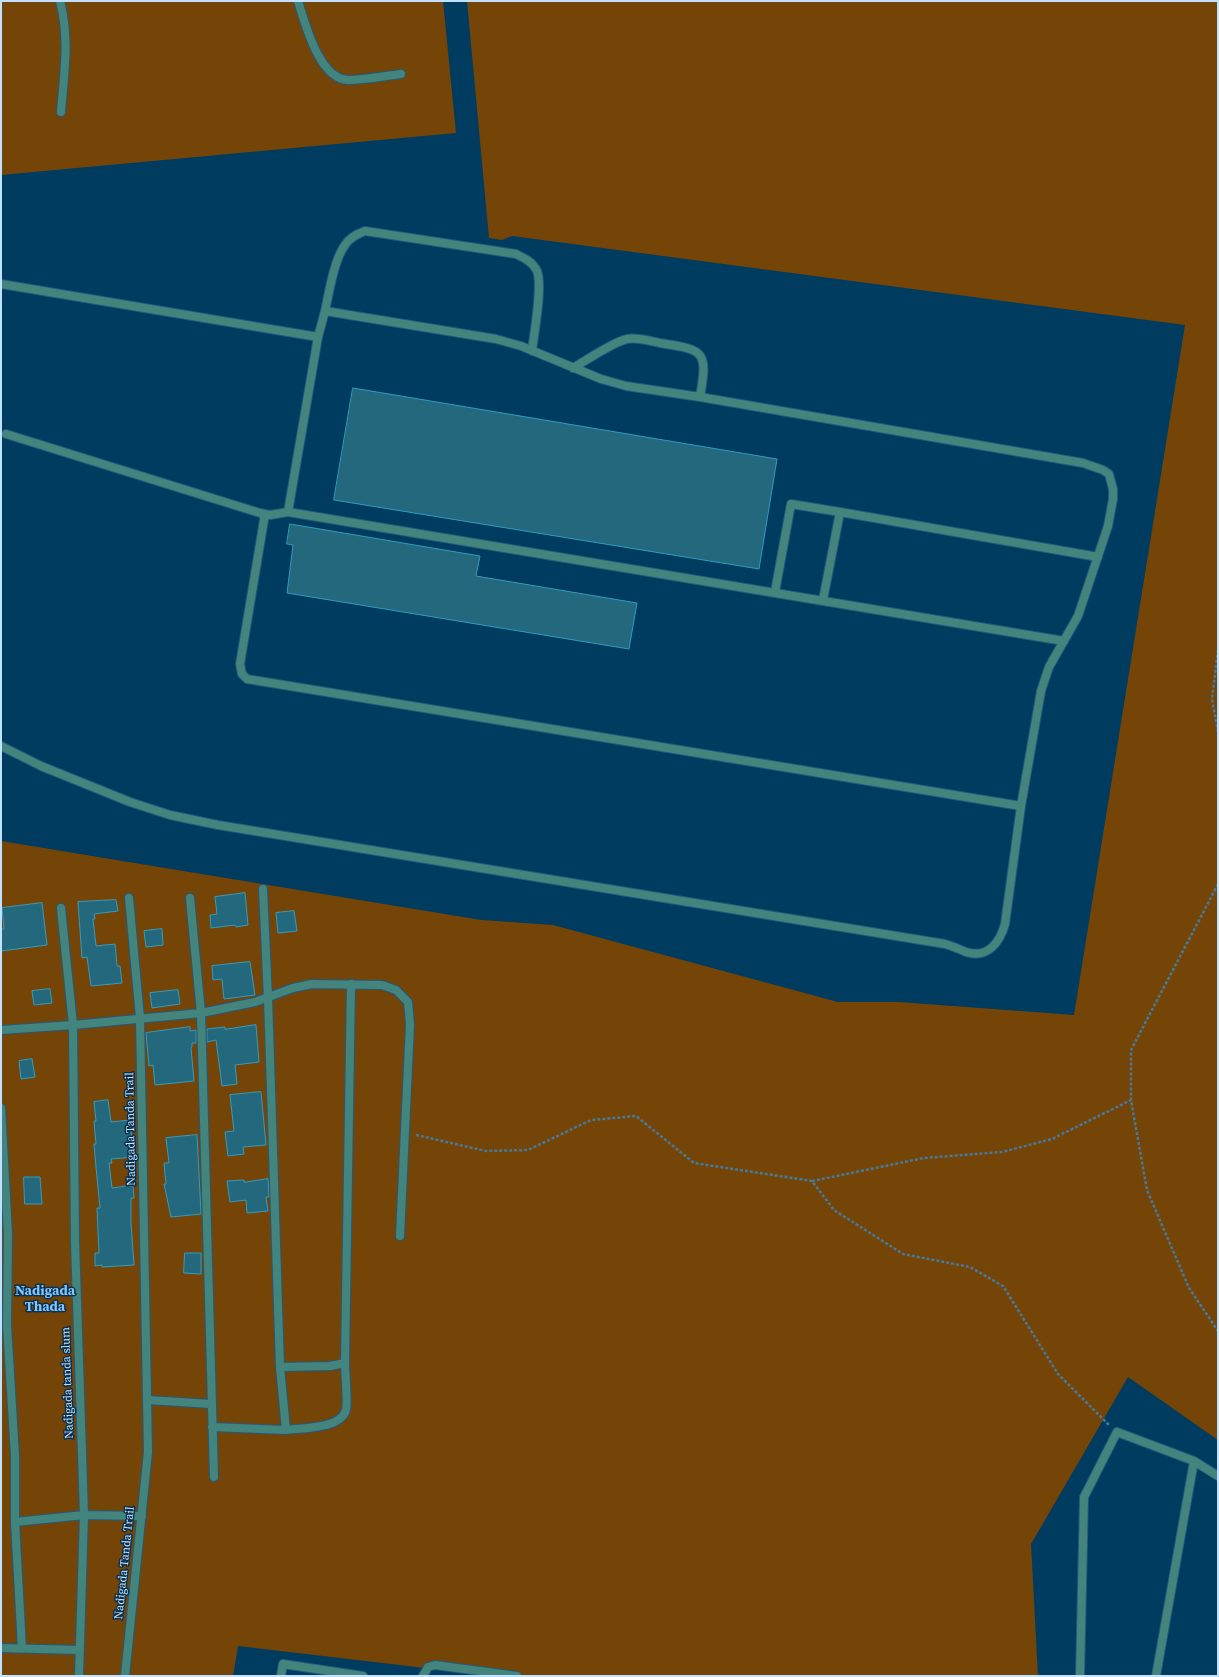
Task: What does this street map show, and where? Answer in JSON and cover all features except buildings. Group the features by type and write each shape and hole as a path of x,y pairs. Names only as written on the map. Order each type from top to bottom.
{"street":[{"path":"60,1 65,20 67,40 61,112"},
{"path":"298,1 317,53 325,66 335,75 347,80 400,74"},
{"path":"288,512 318,337 340,254 345,244 356,234 365,231 516,254 527,259 537,271 539,282 532,351"},
{"path":"1,284 318,337"},
{"path":"1,746 41,766 130,802 170,814 218,825 945,944 975,954 983,953 997,943 1005,924 1021,806 1040,691 1049,667 1078,616 1108,526 1113,499 1112,482 1109,474 1103,470 1083,463 700,397 626,386 601,379 532,351 496,339 325,311"},
{"path":"572,368 627,339 689,347 701,356 704,364 700,397"},
{"path":"6,434 265,514 288,512 1064,641"},
{"path":"775,592 791,504 1098,557"},
{"path":"824,600 840,512"},
{"path":"265,514 240,664 242,674 247,678 1021,806"},
{"path":"263,889 280,1367 286,1430"},
{"name":"Nadigada Tanda Trail","path":"125,1676 148,1452 140,1018 129,898"},
{"path":"190,898 201,1013 214,1477"},
{"name":"Nadigada tanda slum","path":"61,908 73,1025 75,1241 84,1515 79,1676"},
{"path":"1,1030 201,1013 255,1002 293,988 312,984 382,985 396,990 408,1002 410,1024 400,1236"},
{"path":"212,1427 286,1430 328,1425 339,1420 346,1411 345,1363 351,984"},
{"path":"1,1108 8,1234 7,1325 15,1456 15,1522 22,1648"},
{"path":"280,1367 330,1366 345,1363"},
{"path":"148,1400 211,1404"},
{"path":"1080,1676 1084,1497 1117,1432 1194,1461 1218,1476"},
{"path":"1156,1676 1194,1461"},
{"path":"15,1522 84,1515 142,1516"},
{"path":"1,1648 80,1650"},
{"path":"281,1676 283,1664 363,1676"},
{"path":"423,1676 428,1667 435,1665 518,1676"}],"path":[{"path":"1218,650 1212,699 1218,732"},
{"path":"1212,699 1218,698"},
{"path":"1218,884 1131,1050 1131,1100 1147,1190 1189,1288 1218,1331"},
{"path":"404,1132 486,1151 528,1150 591,1120 636,1116 694,1163 812,1181 924,1158 1002,1152 1052,1139 1131,1100"},
{"path":"812,1181 834,1210 903,1254 970,1267 1003,1286 1058,1374 1117,1432"}],"shaded area":[{"path":"1,1 443,1 456,133 1,175"},
{"path":"467,1 1218,1 1218,1440 1128,1377 1031,1544 1038,1676 493,1676 238,1646 233,1676 1,1676 1,841 481,920 553,925 838,1002 899,1002 1074,1015 1185,325 512,236 502,240 489,238"}],"district":[{"name":"Nadigada Thada","path":"45,1300"}]}
